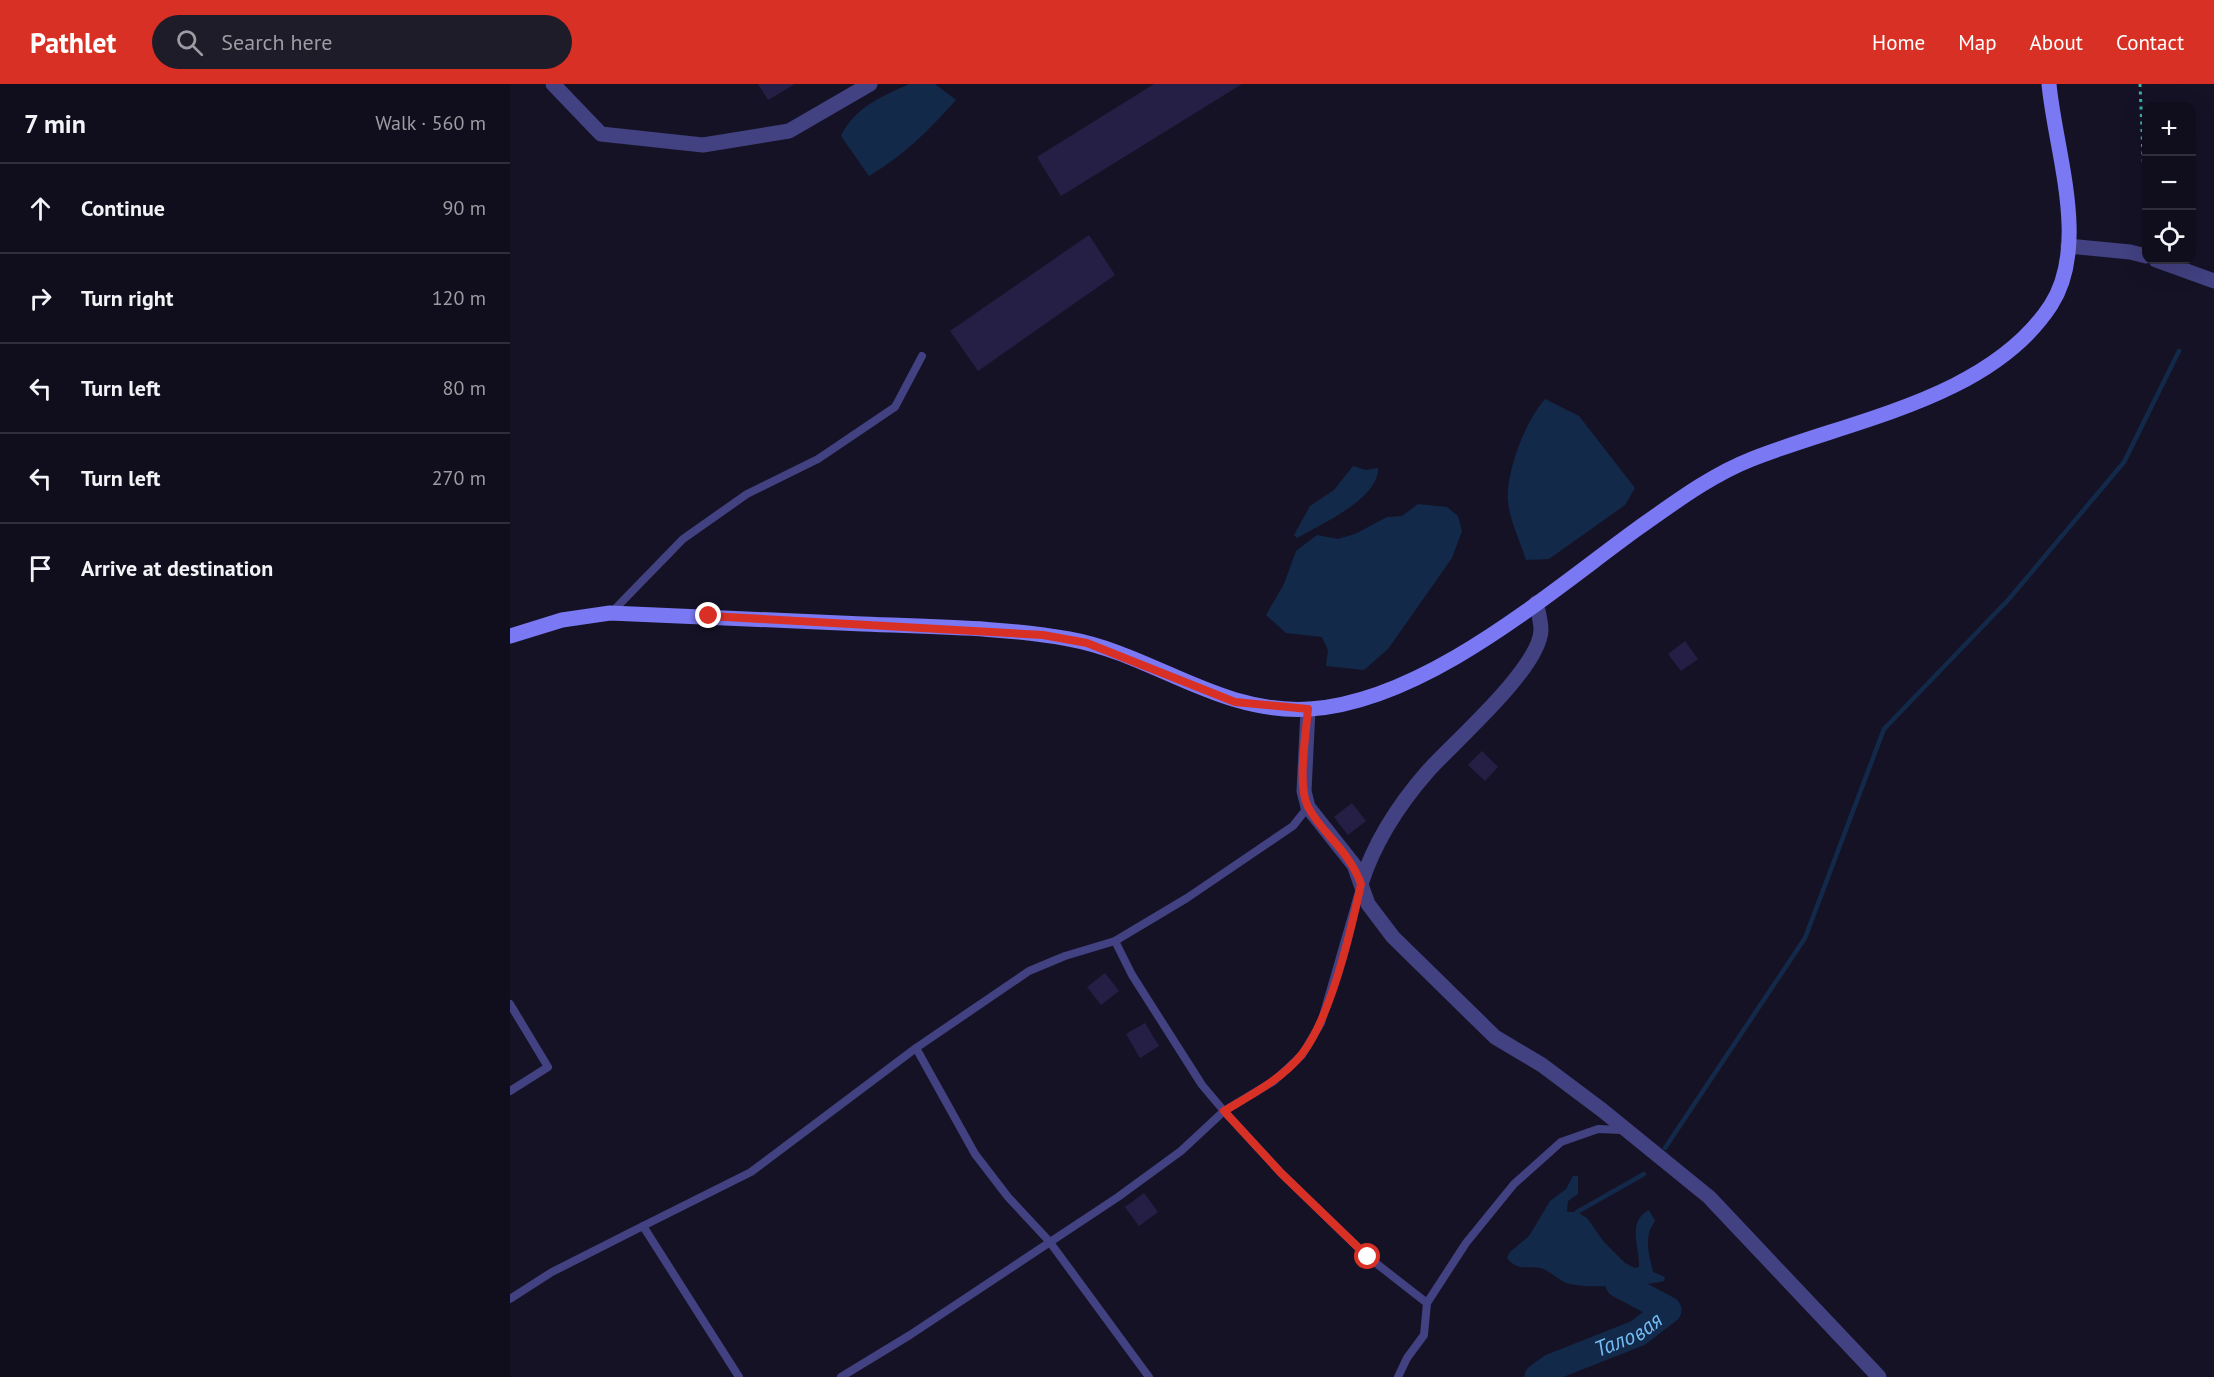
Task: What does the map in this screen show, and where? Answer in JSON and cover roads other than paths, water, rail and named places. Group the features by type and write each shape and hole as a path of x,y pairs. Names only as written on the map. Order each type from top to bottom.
{"main road":[{"path":"510,636 562,620 610,613 973,629 1043,635 1087,643 1235,702 1308,709 1350,703 1387,691 1419,677 1470,648 1686,494 1746,461 1917,402 1988,367 2030,335 2055,300 2064,274 2068,246 2068,204 2049,84"}],"street":[{"path":"553,84 601,134 703,145 789,131 870,84"},
{"path":"2068,246 2142,255"},
{"path":"2168,264 2214,280"},
{"path":"1361,884 1369,859 1390,823 1427,772 1489,711 1530,657 1542,631 1536,603"},
{"path":"1308,709 1304,791 1308,807 1354,865 1368,904 1393,937 1495,1037 1542,1065 1708,1197 1879,1377"}],"lane":[{"path":"610,613 683,539 747,494 818,459 895,407 922,356"},
{"path":"510,1299 552,1272 751,1172 916,1048 1029,971 1065,956 1115,941 1237,866 1293,826 1308,807"},
{"path":"841,1377 910,1335 1118,1197 1181,1151 1224,1111 1274,1081 1302,1054 1321,1023 1361,884"},
{"path":"1115,941 1132,975 1202,1085 1224,1111 1281,1173 1368,1257 1426,1303"},
{"path":"510,1004 548,1066 510,1091"},
{"path":"916,1048 975,1154 1008,1197 1049,1241 1149,1377"},
{"path":"1398,1377 1407,1358 1424,1335 1426,1303 1466,1243 1514,1184 1561,1142 1619,1128 1634,1137"},
{"path":"643,1226 739,1377"}],"water":[{"path":"909,84 935,84 956,100 916,141 869,176 841,136 861,110"},
{"path":"1545,399 1579,416 1635,488 1625,505 1549,559 1526,560 1511,516 1508,490 1513,462 1524,433"},
{"path":"1353,466 1366,470 1378,468 1376,479 1369,490 1347,509 1297,538 1294,535 1310,506 1334,490"},
{"path":"1418,504 1447,507 1458,516 1462,531 1452,558 1388,649 1364,670 1326,666 1328,650 1322,637 1286,633 1266,615 1284,584 1296,551 1317,535 1338,539 1355,534 1387,517 1402,516"},
{"path":"1573,1176 1578,1176 1578,1194 1568,1201 1567,1212 1577,1212 1587,1218 1604,1242 1625,1263 1635,1268 1639,1267 1636,1228 1642,1215 1649,1210 1655,1221 1648,1240 1650,1258 1653,1272 1665,1277 1664,1281 1615,1286 1574,1285 1566,1283 1541,1268 1515,1265 1507,1258 1510,1252 1529,1236 1550,1201 1566,1189"}],"waterway":[{"path":"1665,1148 1805,938 1884,729 2009,599 2124,462 2179,351"},
{"path":"1577,1212 1644,1174"},
{"name":"Таловая","path":"1538,1377 1552,1367 1638,1333 1668,1310 1619,1284"}]}
